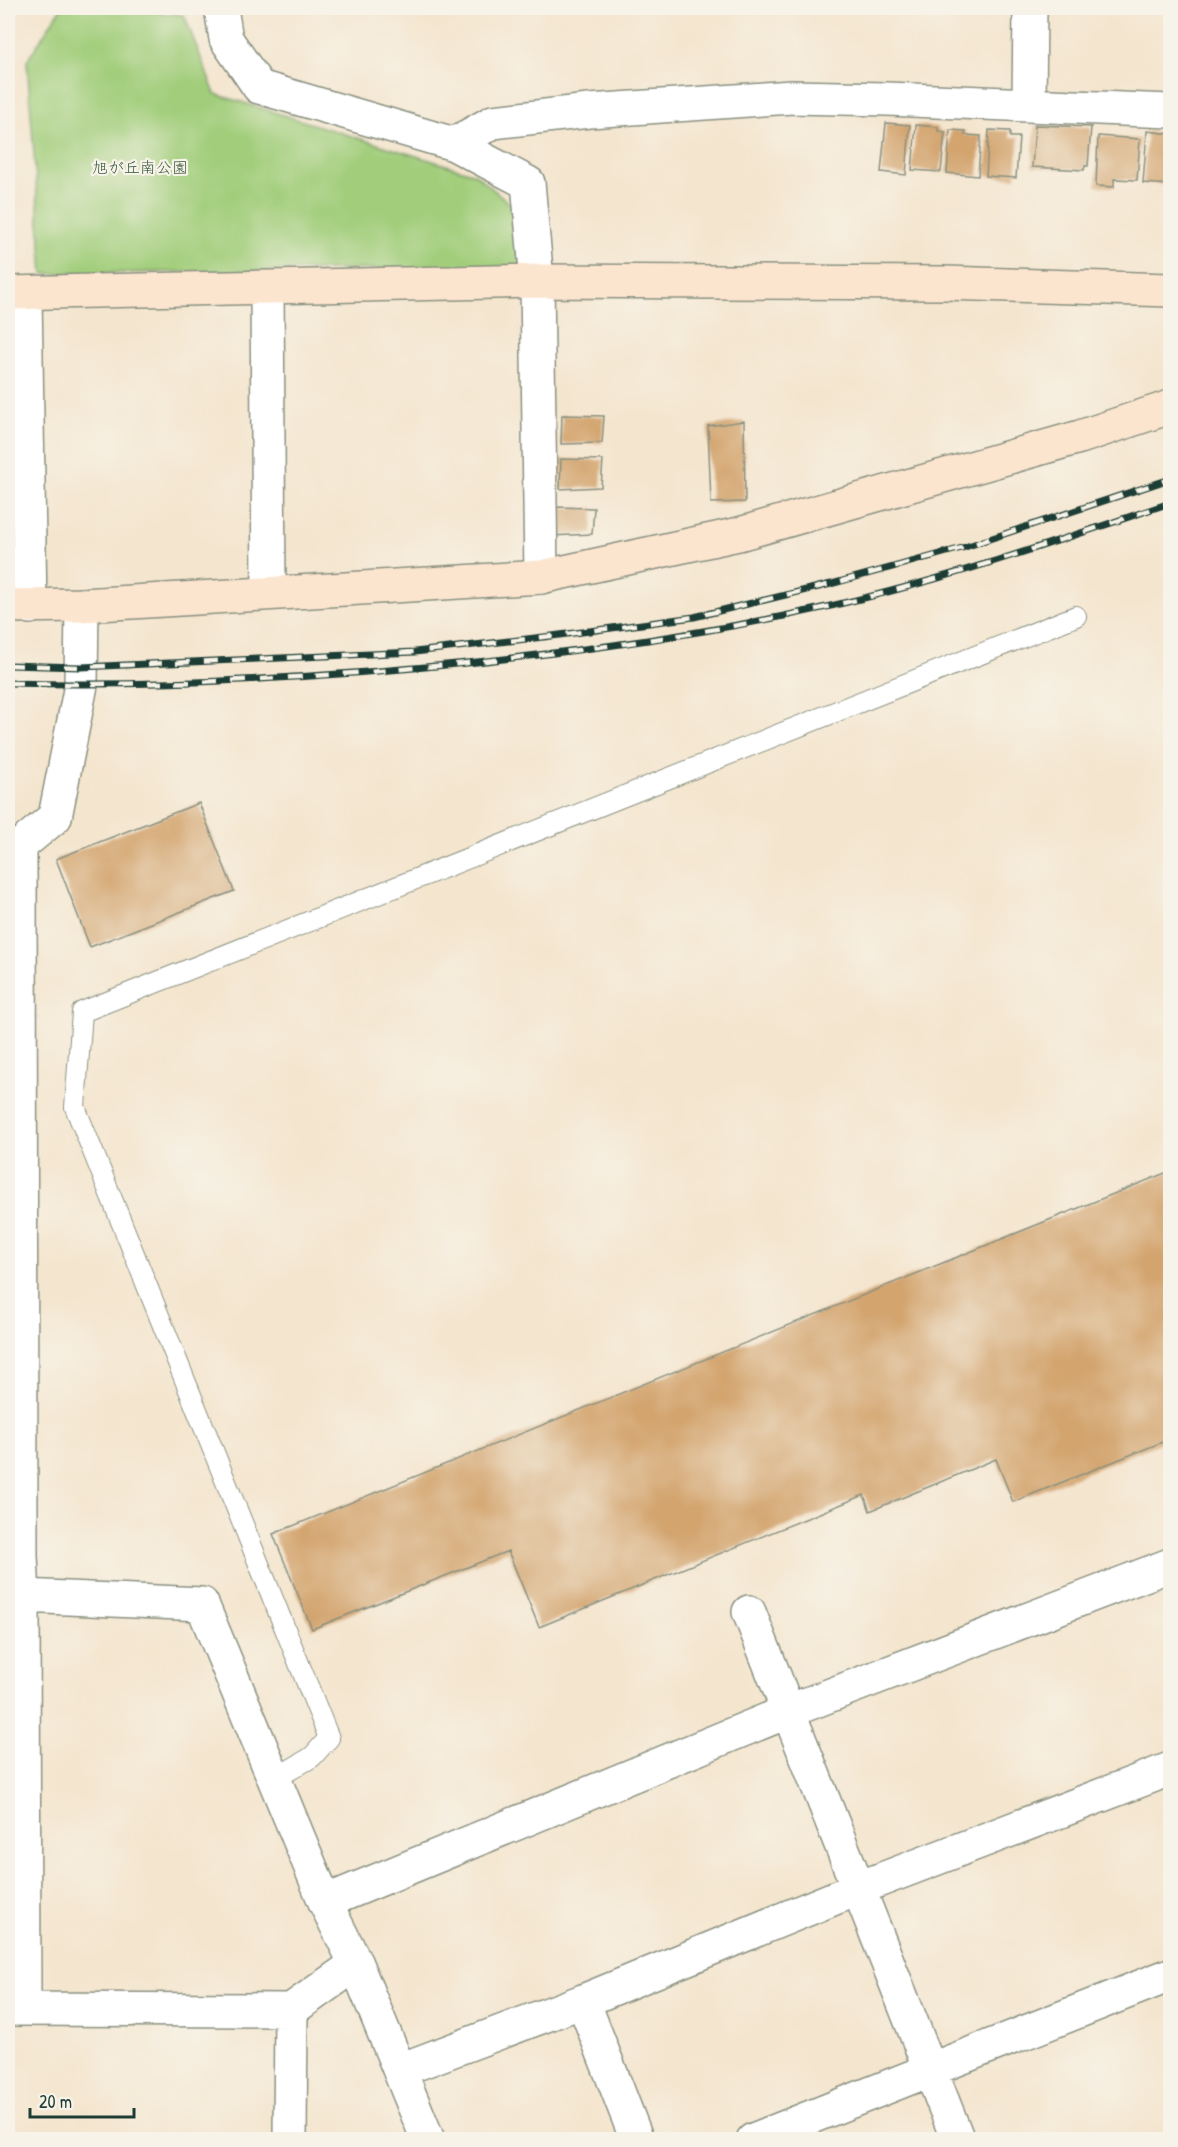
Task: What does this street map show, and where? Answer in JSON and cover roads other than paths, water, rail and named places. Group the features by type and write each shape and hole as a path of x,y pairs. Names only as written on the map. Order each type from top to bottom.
{"street":[{"path":"221,8 226,39 259,87 454,144 528,183 537,281 541,577"},
{"path":"1029,105 1030,8"},
{"path":"454,144 493,122 601,110 792,98 888,99 1170,111"},
{"path":"1170,290 945,283 537,281 16,293 19,606 82,605 541,577 739,534 1080,437 1170,407"},
{"path":"267,288 270,593"},
{"path":"82,605 81,685 56,817 20,846 14,1555 23,1596 16,2009 291,2010 356,1964"},
{"path":"325,1902 789,1712 1170,1565"},
{"path":"23,1596 202,1605 325,1902 356,1964 428,2139"},
{"path":"749,1612 958,2139"},
{"path":"400,2070 583,2001 859,1888 1170,1769"},
{"path":"753,2139 1170,1975"},
{"path":"583,2001 637,2139"},
{"path":"290,2139 291,2010"}],"lane":[{"path":"276,1779 312,1757 329,1738 75,1107 82,1012 1076,616"}],"railway":[{"path":"8,665 81,667 415,652 694,617 831,584 962,548 1170,479"},
{"path":"8,683 125,684 301,677 477,662 657,639 791,615 878,595 1004,558 1170,503"}],"park label":[{"name":"旭が丘南公園","path":"140,167"}]}
